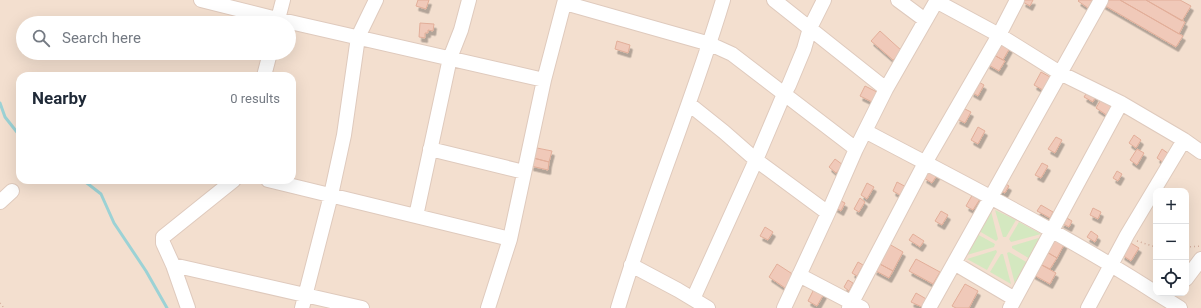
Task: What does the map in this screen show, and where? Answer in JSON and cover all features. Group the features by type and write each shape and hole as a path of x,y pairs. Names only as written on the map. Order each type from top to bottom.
{"street":[{"path":"201,0 259,16"},
{"path":"278,16 282,0"},
{"path":"303,302 331,195 344,135 358,37 376,0"},
{"path":"416,216 450,58 461,30 470,0"},
{"path":"618,308 631,265 710,44 723,0"},
{"path":"774,0 886,89"},
{"path":"693,299 802,56 810,28 824,0"},
{"path":"898,0 925,20"},
{"path":"799,274 854,306 925,163 999,35 1017,0"},
{"path":"929,308 1101,0"},
{"path":"488,308 510,239 544,80 565,1 710,44 732,54 856,149"},
{"path":"784,308 856,149 886,89 936,1 999,35 1060,73 1122,103 1184,140 1201,152"},
{"path":"296,25 358,37 544,80"},
{"path":"265,72 268,60"},
{"path":"954,263 1012,304 1122,103"},
{"path":"689,104 756,160 828,213"},
{"path":"865,131 1112,264 1153,291"},
{"path":"1088,308 1127,235 1184,140"},
{"path":"430,149 524,172"},
{"path":"188,308 173,265 163,243 163,237 229,184"},
{"path":"285,184 510,239"},
{"path":"0,202 12,191"},
{"path":"1189,275 1201,259"},
{"path":"173,265 303,302 362,308"},
{"path":"631,265 708,308"},
{"path":"1161,296 1174,303"}],"path":[{"path":"1127,235 1139,242 1153,246"},
{"path":"1189,247 1201,246"},
{"path":"0,303 4,308"}],"shaded area":[{"path":"0,0 1201,0 1201,308 0,308"}],"green space":[{"path":"995,210 1016,220 1006,237 1003,237"},
{"path":"991,211 998,239 996,241 979,231"},
{"path":"1019,222 1041,234 1011,242 1009,239"},
{"path":"977,234 995,244 994,247 967,255"},
{"path":"1042,237 1030,259 1012,248 1012,246"},
{"path":"996,250 997,252 987,270 967,259"},
{"path":"1009,252 1028,263 1015,284 1007,253"},
{"path":"1001,254 1003,254 1011,284 990,272"}],"building":[{"path":"418,0 429,0 426,9 416,6"},
{"path":"1024,0 1033,0 1030,6 1023,2"},
{"path":"1093,0 1088,8 1078,1"},
{"path":"1104,0 1120,0 1183,36 1176,47 1102,4"},
{"path":"1120,0 1146,0 1185,22 1179,34"},
{"path":"1146,0 1180,0 1191,6 1182,21"},
{"path":"420,23 434,24 433,31 428,30 428,33 425,33 425,38 419,37"},
{"path":"880,31 902,51 893,60 871,41"},
{"path":"1000,40 1011,46 1003,60 992,54"},
{"path":"617,41 630,45 628,53 615,49"},
{"path":"992,54 1005,61 999,71 987,64"},
{"path":"1041,72 1050,77 1043,90 1034,85"},
{"path":"977,81 984,85 978,96 971,92"},
{"path":"865,86 877,92 872,102 860,96"},
{"path":"1089,89 1097,93 1093,102 1084,97"},
{"path":"1103,96 1116,103 1108,116 1096,108"},
{"path":"963,108 971,112 965,123 957,119"},
{"path":"978,127 985,131 978,144 971,140"},
{"path":"1134,135 1141,140 1136,148 1129,143"},
{"path":"1056,137 1062,140 1055,153 1048,149"},
{"path":"532,147 552,151 549,162 530,157"},
{"path":"1137,149 1144,153 1137,165 1130,160"},
{"path":"1162,149 1169,154 1164,163 1157,158"},
{"path":"533,158 549,162 548,170 531,166"},
{"path":"835,159 843,165 836,173 829,167"},
{"path":"1042,163 1048,166 1041,178 1035,175"},
{"path":"930,167 939,172 932,183 924,178"},
{"path":"1117,171 1122,174 1118,181 1113,178"},
{"path":"1001,181 1009,186 1005,193 997,189"},
{"path":"897,182 908,188 903,197 893,191"},
{"path":"867,183 874,187 867,199 861,195"},
{"path":"974,192 982,196 973,210 966,206"},
{"path":"860,198 865,202 859,212 854,209"},
{"path":"839,200 845,203 841,211 834,207"},
{"path":"1041,205 1053,212 1050,218 1037,211"},
{"path":"1093,208 1101,212 1098,219 1090,215"},
{"path":"941,211 948,215 942,225 935,221"},
{"path":"1065,217 1072,221 1069,227 1061,223"},
{"path":"765,227 773,232 768,240 760,236"},
{"path":"1091,231 1098,236 1095,242 1087,237"},
{"path":"913,234 924,241 920,247 909,240"},
{"path":"1054,234 1066,241 1057,258 1045,251"},
{"path":"1129,242 1139,248 1131,261 1122,255"},
{"path":"889,244 903,252 893,271 878,263"},
{"path":"1045,251 1057,258 1050,269 1038,263"},
{"path":"916,259 940,272 933,284 909,271"},
{"path":"858,262 863,265 857,276 852,273"},
{"path":"878,263 893,271 889,278 874,270"},
{"path":"1038,263 1056,273 1050,284 1032,274"},
{"path":"777,264 794,275 785,288 769,277"},
{"path":"848,280 853,283 849,291 844,287"},
{"path":"965,284 978,291 969,308 956,308 952,306"},
{"path":"815,287 825,292 817,306 808,301"},
{"path":"916,293 928,300 924,308 911,302"}],"waterway":[{"path":"0,103 5,117 16,131"},
{"path":"88,184 101,194 114,223 146,271 167,308"}]}
